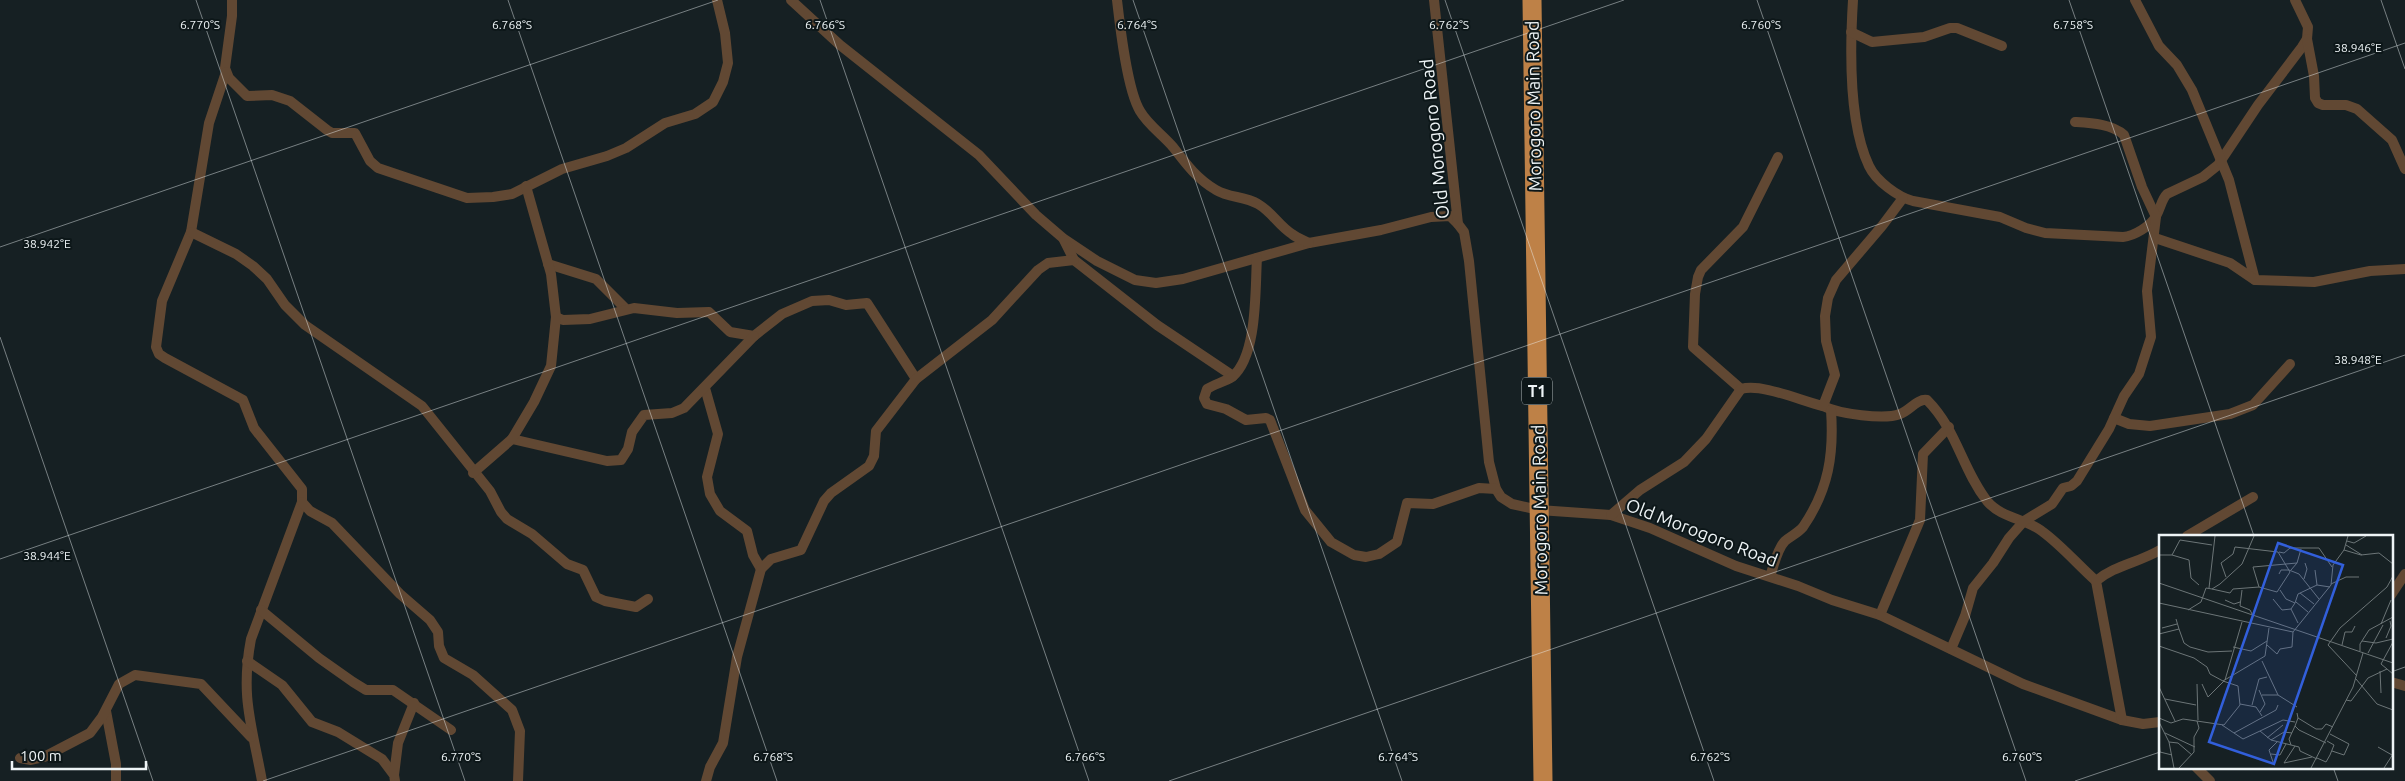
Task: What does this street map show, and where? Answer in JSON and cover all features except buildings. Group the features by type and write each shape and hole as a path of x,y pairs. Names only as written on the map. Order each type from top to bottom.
{"highway":[{"name":"Morogoro Main Road","path":"1532,0 1543,781"}],"street":[{"path":"232,0 226,72 209,123 191,232 162,301 156,347 159,354 210,384 243,400 254,428 300,485 302,502 251,638 247,662 246,703 262,781"},
{"path":"226,72 229,78 247,96 282,97 332,133 355,132 370,161 382,170 467,198 512,194 562,169 607,156 626,148 664,123 694,114 713,102 723,82 728,63 725,33 718,0"},
{"path":"791,0 840,45 979,155 1036,215 1064,239 1115,271 1135,280 1166,282 1183,279 1309,243 1381,230 1431,217 1450,216 1458,224"},
{"path":"1117,0 1135,101 1144,118 1172,146 1190,170 1204,182 1227,196 1245,198 1257,203 1292,234 1309,243"},
{"name":"Old Morogoro Road","path":"1434,0 1458,224 1464,232 1469,261 1489,462 1496,489 1501,497 1512,504 1539,510 1611,515 1650,528 1736,566 1880,615 2023,684 2122,720 2156,723"},
{"path":"1853,0 1850,64 1857,124 1866,157 1875,176 1903,198 1989,214 2010,220 2026,228 2060,235 2129,236 2143,228 2156,217"},
{"path":"2135,0 2155,40 2177,65 2192,90 2229,180 2255,280"},
{"path":"2295,0 2306,22 2307,39 2314,76 2315,98 2318,103 2323,105 2346,105 2357,109 2392,140 2405,169"},
{"path":"1851,32 1872,42 1924,37 1950,28 1957,28 2002,46"},
{"path":"1951,648 1966,616 1973,588 2024,521 2045,510 2063,488 2074,484 2114,418 2124,396 2140,374 2151,337 2147,291 2148,269 2155,238 2156,217 2163,198 2167,194 2203,177 2222,160 2258,105 2307,39"},
{"path":"2075,122 2099,124 2119,131 2124,136 2142,187 2156,217"},
{"path":"1778,157 1743,227 1701,270 1696,286 1693,347 1741,389 1766,390 1849,414 1897,415 1924,399 1948,426 1974,480 1986,500 2000,512 2024,521 2042,531 2096,581 2122,720"},
{"path":"474,473 512,440 534,402 551,366 556,317 548,264 526,186"},
{"path":"1770,576 1784,542 1804,526 1819,499 1829,471 1832,433 1827,408 1834,375 1826,341 1825,316 1831,289 1903,198"},
{"path":"191,232 236,254 253,266 267,279 285,305 305,325 422,406 490,491 497,506 507,519 532,534 567,564 583,570 596,597 605,601 636,607 648,599"},
{"path":"2155,238 2230,264 2255,280 2314,282 2370,271 2405,269"},
{"path":"1064,239 1074,260 1157,325 1232,376"},
{"path":"1257,258 1250,341 1242,363 1232,376 1208,389 1204,395 1205,401 1246,420 1266,418 1270,420 1309,518 1331,542 1354,555 1366,557 1379,554 1397,542 1407,503 1432,504 1478,488 1496,489"},
{"path":"706,781 710,767 723,742 737,657 760,569 771,559 800,550 824,501 831,493 869,466 874,456 876,431 916,379 992,320 1038,270 1048,263 1074,260"},
{"path":"548,264 596,279 625,308"},
{"path":"512,440 607,461 621,460 628,449 632,432 644,415 678,411 705,388 754,336 782,314 812,301 829,300 846,305 870,304 916,379"},
{"path":"556,317 576,321 590,319 625,308 642,308 677,313 709,312 730,332 754,336"},
{"path":"2114,418 2129,424 2150,426 2230,414 2253,405 2290,364"},
{"path":"705,388 718,434 707,477 710,494 720,511 747,531 751,550 760,569"},
{"path":"1611,515 1640,490 1684,462 1706,439 1741,389"},
{"path":"1880,615 1920,520 1923,454 1948,426"},
{"path":"2188,535 2253,497"},
{"path":"302,502 310,511 332,523 400,594 430,620 438,632 439,646 444,658 473,675 512,710 520,731 518,781"},
{"path":"2096,581 2112,569 2141,560 2159,551"},
{"path":"2392,594 2405,574"},
{"path":"261,610 298,643 353,682 366,690 393,690 451,730"},
{"path":"247,662 282,685 312,722 363,747 382,760 394,778"},
{"path":"20,758 39,759 78,741 90,733 106,711 119,684 130,676 188,681 205,688 252,738"},
{"path":"2392,682 2405,686"},
{"path":"394,778 398,743 414,703"},
{"path":"106,711 116,764 116,781"},
{"path":"2197,768 2210,781"}]}
